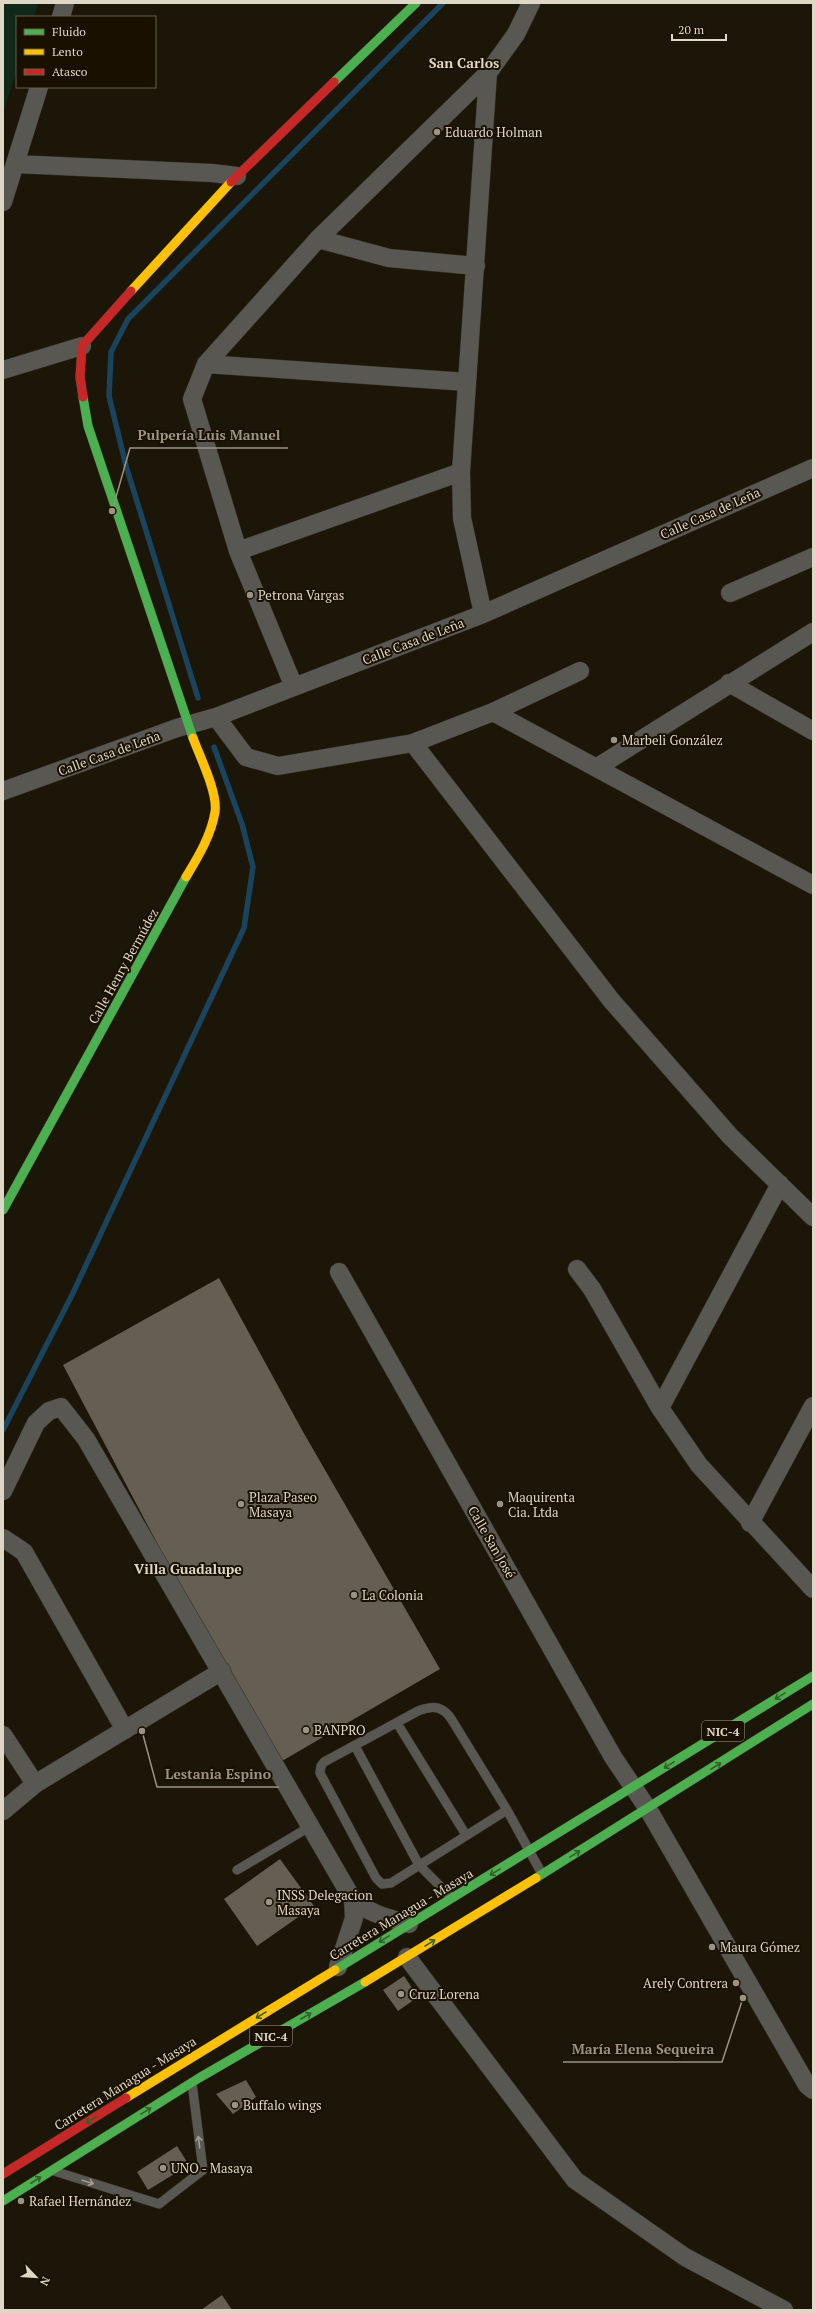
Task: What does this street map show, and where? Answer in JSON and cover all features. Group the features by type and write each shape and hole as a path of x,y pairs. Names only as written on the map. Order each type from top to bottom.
{"main road":[{"path":"82,346 96,328 237,176 416,3"},
{"name":"Calle Henry Bermúdez","path":"3,1210 206,842 215,811 210,781 188,726 88,426 80,377 82,346"},
{"name":"Carretera Managua - Masaya","path":"3,2174 451,1897 528,1852 813,1676"},
{"name":"NIC-4","path":"3,2201 192,2083 407,1957 648,1809 813,1704"}],"street":[{"path":"61,16 65,3"},
{"path":"294,687 238,551 192,399 206,364 318,239 488,73 516,34 531,3"},
{"path":"483,614 462,518 461,472 488,73"},
{"path":"3,202 39,88"},
{"path":"14,164 212,173 237,176"},
{"path":"318,239 389,258 476,266"},
{"path":"3,370 82,346"},
{"path":"206,364 467,382"},
{"name":"Calle Casa de Leña","path":"3,791 178,728 216,717 483,614 813,468"},
{"path":"238,551 461,472"},
{"path":"730,593 813,556"},
{"path":"596,768 729,683 813,632"},
{"path":"216,717 246,756 278,766 413,743 493,712 580,671"},
{"path":"729,683 813,732"},
{"path":"493,712 813,885"},
{"path":"413,743 611,1000 730,1136 813,1217"},
{"path":"660,1408 780,1184"},
{"path":"577,1269 592,1289 660,1408 698,1466 813,1589"},
{"name":"Calle San José","path":"339,1272 614,1757 648,1809 807,2085 813,2090"},
{"path":"750,1523 813,1406"},
{"path":"3,1491 36,1423 49,1411 61,1407 86,1439 222,1671 353,1900 364,1909 374,1914 409,1924"},
{"path":"3,1538 24,1552 125,1730"},
{"path":"3,1811 35,1784 222,1671"},
{"path":"3,1735 35,1784"},
{"path":"338,1968 354,1918 353,1900"},
{"path":"407,1957 575,2180 685,2257 784,2310"}],"lane":[{"path":"507,1810 391,1883 382,1884 376,1878 320,1773 321,1766 324,1762 397,1723 429,1707 439,1707 447,1712 507,1810 528,1852 542,1874"},
{"path":"397,1723 466,1835"},
{"path":"355,1746 420,1865 451,1897"},
{"path":"237,1870 311,1826"},
{"path":"51,2170 159,2204 203,2170 192,2083"}],"green space":[{"path":"3,3 38,3 34,16 16,16 16,73 3,113"}],"building":[{"name":"Plaza Paseo Masaya","path":"219,1278 302,1430 440,1669 282,1761 176,1579 63,1365"},
{"name":"INSS Delegacion Masaya","path":"280,1859 314,1906 257,1946 224,1899"},
{"name":"Cruz Lorena","path":"404,1976 418,1997 398,2011 383,1990"},
{"name":"Buffalo wings","path":"246,2080 256,2097 233,2114 216,2094"},
{"name":"UNO - Masaya","path":"177,2146 189,2165 148,2190 137,2172"},
{"path":"222,2295 232,2310 201,2310"}],"waterway":[{"path":"198,698 126,466 109,396 111,352 128,319 443,3"},
{"path":"3,1430 72,1295 244,928 253,867 242,824 214,747"}],"traffic: fast":[{"path":"334,82 416,3"},
{"path":"83,397 88,426 193,738"},
{"path":"3,1210 186,877"},
{"path":"335,1970 813,1676"},
{"path":"536,1878 813,1704"},
{"path":"3,2201 199,2078 365,1982"}],"traffic: slow":[{"path":"131,291 231,182"},
{"path":"186,877 207,838 215,812 214,795 193,738"},
{"path":"365,1982 536,1878"},
{"path":"126,2098 335,1970"}],"traffic: jam":[{"path":"231,182 334,82"},
{"path":"83,397 80,377 82,346 131,291"},
{"path":"3,2174 126,2098"}],"place":[{"name":"Eduardo Holman","path":"437,132"},
{"name":"Pulpería Luis Manuel","path":"112,511"},
{"name":"Petrona Vargas","path":"250,595"},
{"name":"Marbeli González","path":"614,740"},
{"name":"Plaza Paseo Masaya","path":"241,1504"},
{"name":"Maquirenta Cia. Ltda","path":"500,1504"},
{"name":"La Colonia","path":"354,1595"},
{"name":"BANPRO","path":"306,1730"},
{"name":"Lestania Espino","path":"142,1731"},
{"name":"INSS Delegacion Masaya","path":"269,1902"},
{"name":"Maura Gómez","path":"712,1947"},
{"name":"Arely Contrera","path":"736,1983"},
{"name":"Cruz Lorena","path":"401,1994"},
{"name":"María Elena Sequeira","path":"743,1998"},
{"name":"Buffalo wings","path":"235,2105"},
{"name":"UNO - Masaya","path":"163,2168"},
{"name":"Rafael Hernández","path":"21,2201"}],"district":[{"name":"San Carlos","path":"464,62"},
{"name":"Villa Guadalupe","path":"188,1568"}]}
